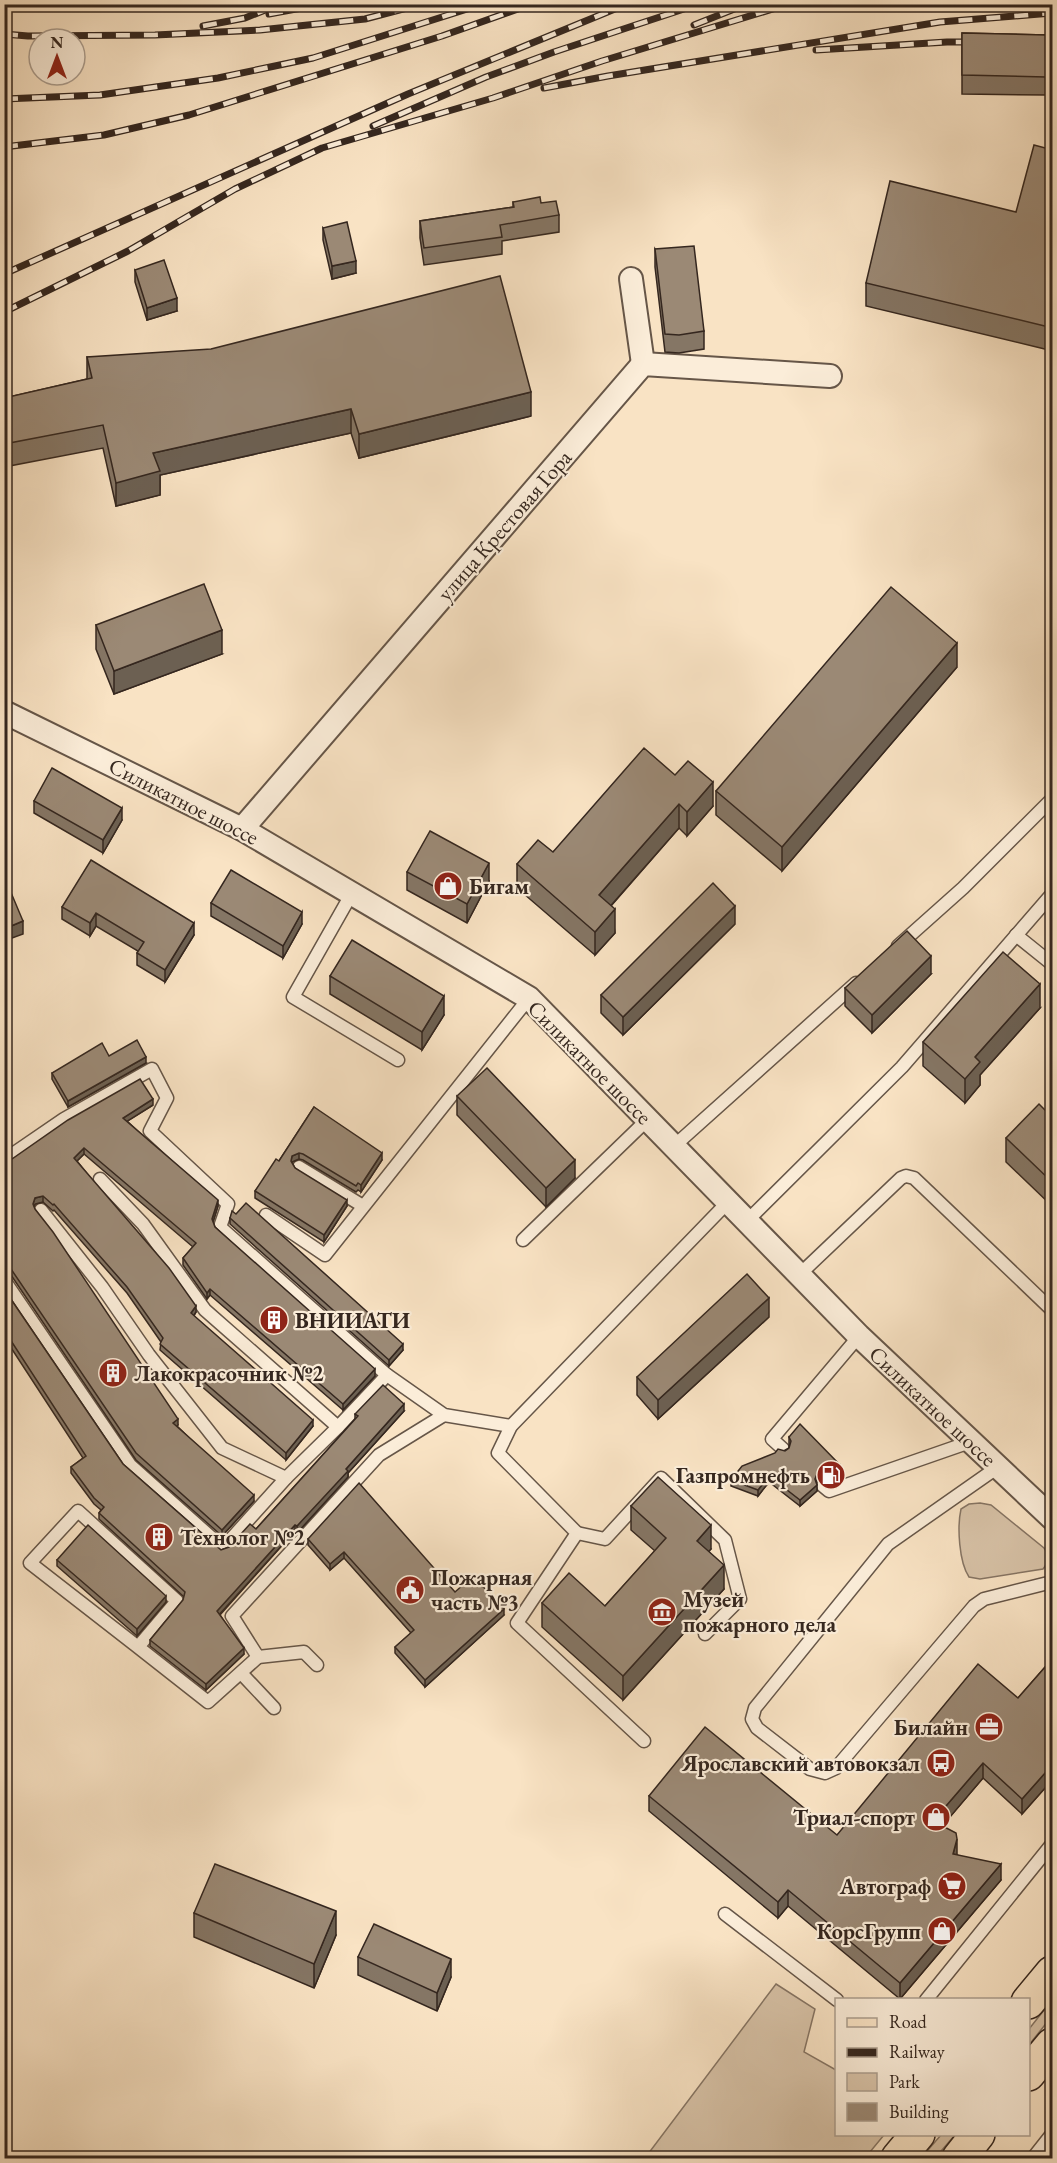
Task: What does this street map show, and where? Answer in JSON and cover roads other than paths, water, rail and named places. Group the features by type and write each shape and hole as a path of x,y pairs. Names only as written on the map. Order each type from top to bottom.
{"main road":[{"path":"1030,2001 1053,1973"},
{"path":"1030,2073 1053,2045"},
{"path":"898,2158 916,2136"},
{"path":"959,2158 976,2136"}],"street":[{"path":"631,279 643,364 830,376"},
{"name":"улица Крестовая Гора","path":"242,828 643,364"},
{"name":"Силикатное шоссе","path":"4,711 242,828 529,999 859,1336 1053,1518"}],"lane":[{"path":"893,950 963,888 1053,799"},
{"path":"352,893 293,997 398,1060"},
{"path":"747,1221 902,1067 1053,894"},
{"path":"1016,935 1053,964"},
{"path":"674,1147 866,974"},
{"path":"266,1215 325,1255 529,999"},
{"path":"4,1160 64,1119 152,1069 167,1098 150,1131 228,1204 219,1227 387,1375 444,1415 511,1426"},
{"path":"522,1240 648,1119"},
{"path":"299,1167 363,1206"},
{"path":"799,1275 901,1178 906,1176 914,1178 1053,1310"},
{"path":"100,1179 143,1224 205,1310 338,1427"},
{"path":"705,1634 740,1599 725,1540 661,1478 605,1539 577,1533 498,1453 511,1426 728,1202"},
{"path":"41,1210 102,1287 149,1355 222,1448 286,1478"},
{"path":"4,1280 130,1465 223,1548 286,1478 387,1375"},
{"path":"783,1449 772,1439 859,1336"},
{"path":"258,1657 232,1616 379,1455 444,1415"},
{"path":"823,1486 829,1491 970,1442"},
{"path":"998,1467 888,1544 755,1708 752,1719 757,1728 810,1769 825,1773 836,1768 974,1606 984,1599 1053,1582"},
{"path":"138,1647 177,1601 78,1511 30,1563 208,1702 258,1657 304,1652 317,1665"},
{"path":"577,1533 517,1623 644,1741"},
{"path":"241,1673 274,1708"},
{"path":"928,1998 1053,1844"},
{"path":"725,1914 835,1998"},
{"path":"1033,2158 1053,2134"}],"railway":[{"path":"203,26 245,18 280,4"},
{"path":"269,14 323,4"},
{"path":"4,34 28,36 155,35 260,30 365,19 422,4"},
{"path":"4,99 100,95 218,78 313,58 483,4"},
{"path":"4,147 104,135 189,115 442,36 532,4"},
{"path":"4,274 408,94 627,4"},
{"path":"373,126 486,77 699,4"},
{"path":"694,25 747,4"},
{"path":"4,312 128,251 235,189 322,148 493,98 602,61 789,4"},
{"path":"544,88 940,22 1052,13"},
{"path":"816,50 978,42"},
{"path":"1029,43 1052,43"}],"place":[{"name":"Бигам","path":"448,886"},
{"name":"ВНИИАТИ","path":"274,1320"},
{"name":"Лакокрасочник №2","path":"113,1373"},
{"name":"Газпромнефть","path":"831,1475"},
{"name":"Технолог №2","path":"159,1537"},
{"name":"Пожарная часть №3","path":"410,1590"},
{"name":"Музей пожарного дела","path":"662,1612"},
{"name":"Билайн","path":"989,1727"},
{"name":"Ярославский автовокзал","path":"941,1763"},
{"name":"Триал-спорт","path":"936,1817"},
{"name":"Автограф","path":"952,1886"},
{"name":"КорсГрупп","path":"942,1931"}]}
